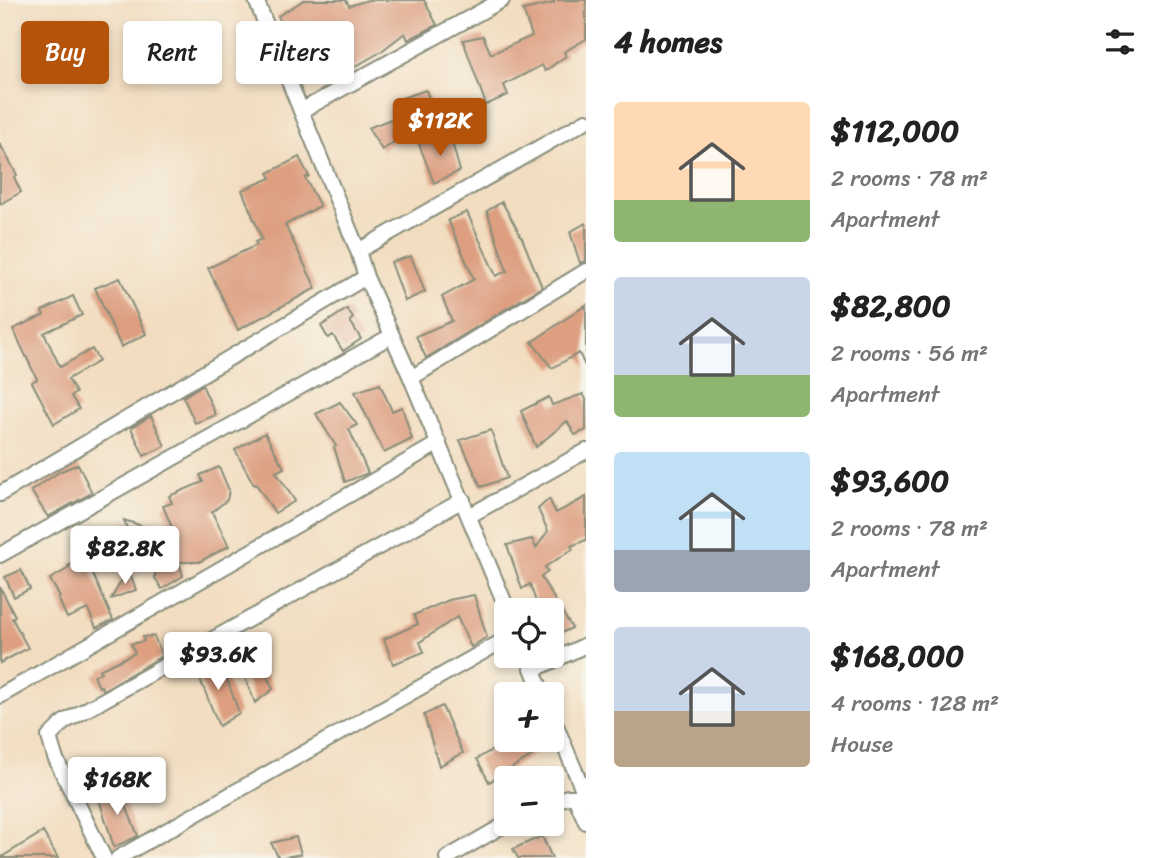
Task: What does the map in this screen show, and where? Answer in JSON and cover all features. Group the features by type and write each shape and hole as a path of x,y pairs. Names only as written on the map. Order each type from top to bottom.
{"street":[{"path":"256,0 358,251 366,277 439,443 503,598"},
{"path":"301,111 502,0"},
{"path":"358,251 586,121"},
{"path":"411,378 586,271"},
{"path":"0,494 366,277"},
{"path":"0,555 391,336"},
{"path":"0,696 439,443"},
{"path":"469,516 586,451"},
{"path":"104,858 55,757 49,737 64,722 463,500"},
{"path":"564,652 586,645"},
{"path":"118,858 494,646"},
{"path":"564,749 582,797 586,822"},
{"path":"564,800 582,797"},
{"path":"447,858 494,831"}],"building":[{"path":"304,0 346,0 349,6 368,0 424,0 437,25 408,40 405,33 379,53 354,67 354,21 281,21 278,16"},
{"path":"553,0 586,0 586,39 564,52 566,56 545,71 542,65 504,85 508,95 486,105 463,40 483,36 491,54 532,36 523,10 554,3"},
{"path":"426,90 435,115 382,150 368,128 404,114 399,99"},
{"path":"450,135 460,171 434,183 419,144"},
{"path":"0,144 17,175 14,177 21,192 0,204"},
{"path":"299,157 309,176 305,178 320,206 285,225 316,288 238,330 208,268 257,245 255,242 262,239 242,190 271,178 268,173"},
{"path":"502,202 522,238 542,287 426,358 416,336 452,321 442,297 474,279 448,220 467,212 496,276 507,271 487,211"},
{"path":"586,223 586,261 580,263 570,232"},
{"path":"411,256 425,292 405,301 391,262"},
{"path":"120,278 146,334 121,347 95,288"},
{"path":"73,296 82,315 44,333 60,367 92,349 99,361 68,379 76,393 71,396 79,409 54,424 32,382 37,379 13,329 44,315 42,311"},
{"path":"586,305 586,368 579,353 552,368 532,342"},
{"path":"347,309 353,318 350,321 361,339 343,351 333,335 328,338 321,326"},
{"path":"380,384 392,411 402,407 412,439 384,453 355,392"},
{"path":"202,385 216,415 195,423 183,397"},
{"path":"583,394 586,399 586,430 575,435 567,421 536,447 521,411 549,397 552,405"},
{"path":"340,402 357,425 349,429 368,473 345,482 334,447 336,446 316,414"},
{"path":"151,416 165,446 144,456 131,428"},
{"path":"491,430 507,478 481,487 460,440"},
{"path":"265,433 284,468 276,472 295,501 275,513 256,484 254,485 235,450"},
{"path":"78,464 92,493 48,517 31,491 59,472"},
{"path":"219,467 229,490 227,500 212,512 229,546 199,562 179,562 183,576 162,589 155,578 155,560 149,563 144,551 92,572 113,620 96,628 88,609 67,618 50,579 69,568 68,566 90,556 87,547 91,546 89,541 104,535 106,540 128,531 124,520 176,537 163,506 172,503 169,496 203,482 200,475"},
{"path":"586,497 586,540 571,546 573,549 545,567 548,572 541,577 554,598 535,598 530,584 522,589 507,545 532,539 536,548 548,531 538,509 549,499 556,513"},
{"path":"128,569 136,590 111,599"},
{"path":"21,570 30,589 14,597 5,577"},
{"path":"0,587 28,648 0,663"},
{"path":"474,595 487,637 471,647 457,617 420,642 424,652 393,664 384,639 418,624 414,615 449,600"},
{"path":"564,615 572,628 564,632"},
{"path":"154,636 162,656 103,690 99,687 94,676 101,672 99,670 135,653 131,644 144,641 143,637"},
{"path":"254,648 273,689 255,703 236,653"},
{"path":"221,662 239,713 219,726 196,669"},
{"path":"442,706 463,753 439,766 424,715"},
{"path":"494,749 494,752 538,752 515,766 494,766 494,779 489,782 477,759"},
{"path":"119,788 138,836 114,847 98,796"},
{"path":"43,832 58,858 0,858"},
{"path":"542,836 552,858 518,858 513,849"},
{"path":"296,837 301,854 279,858 271,843"}]}
